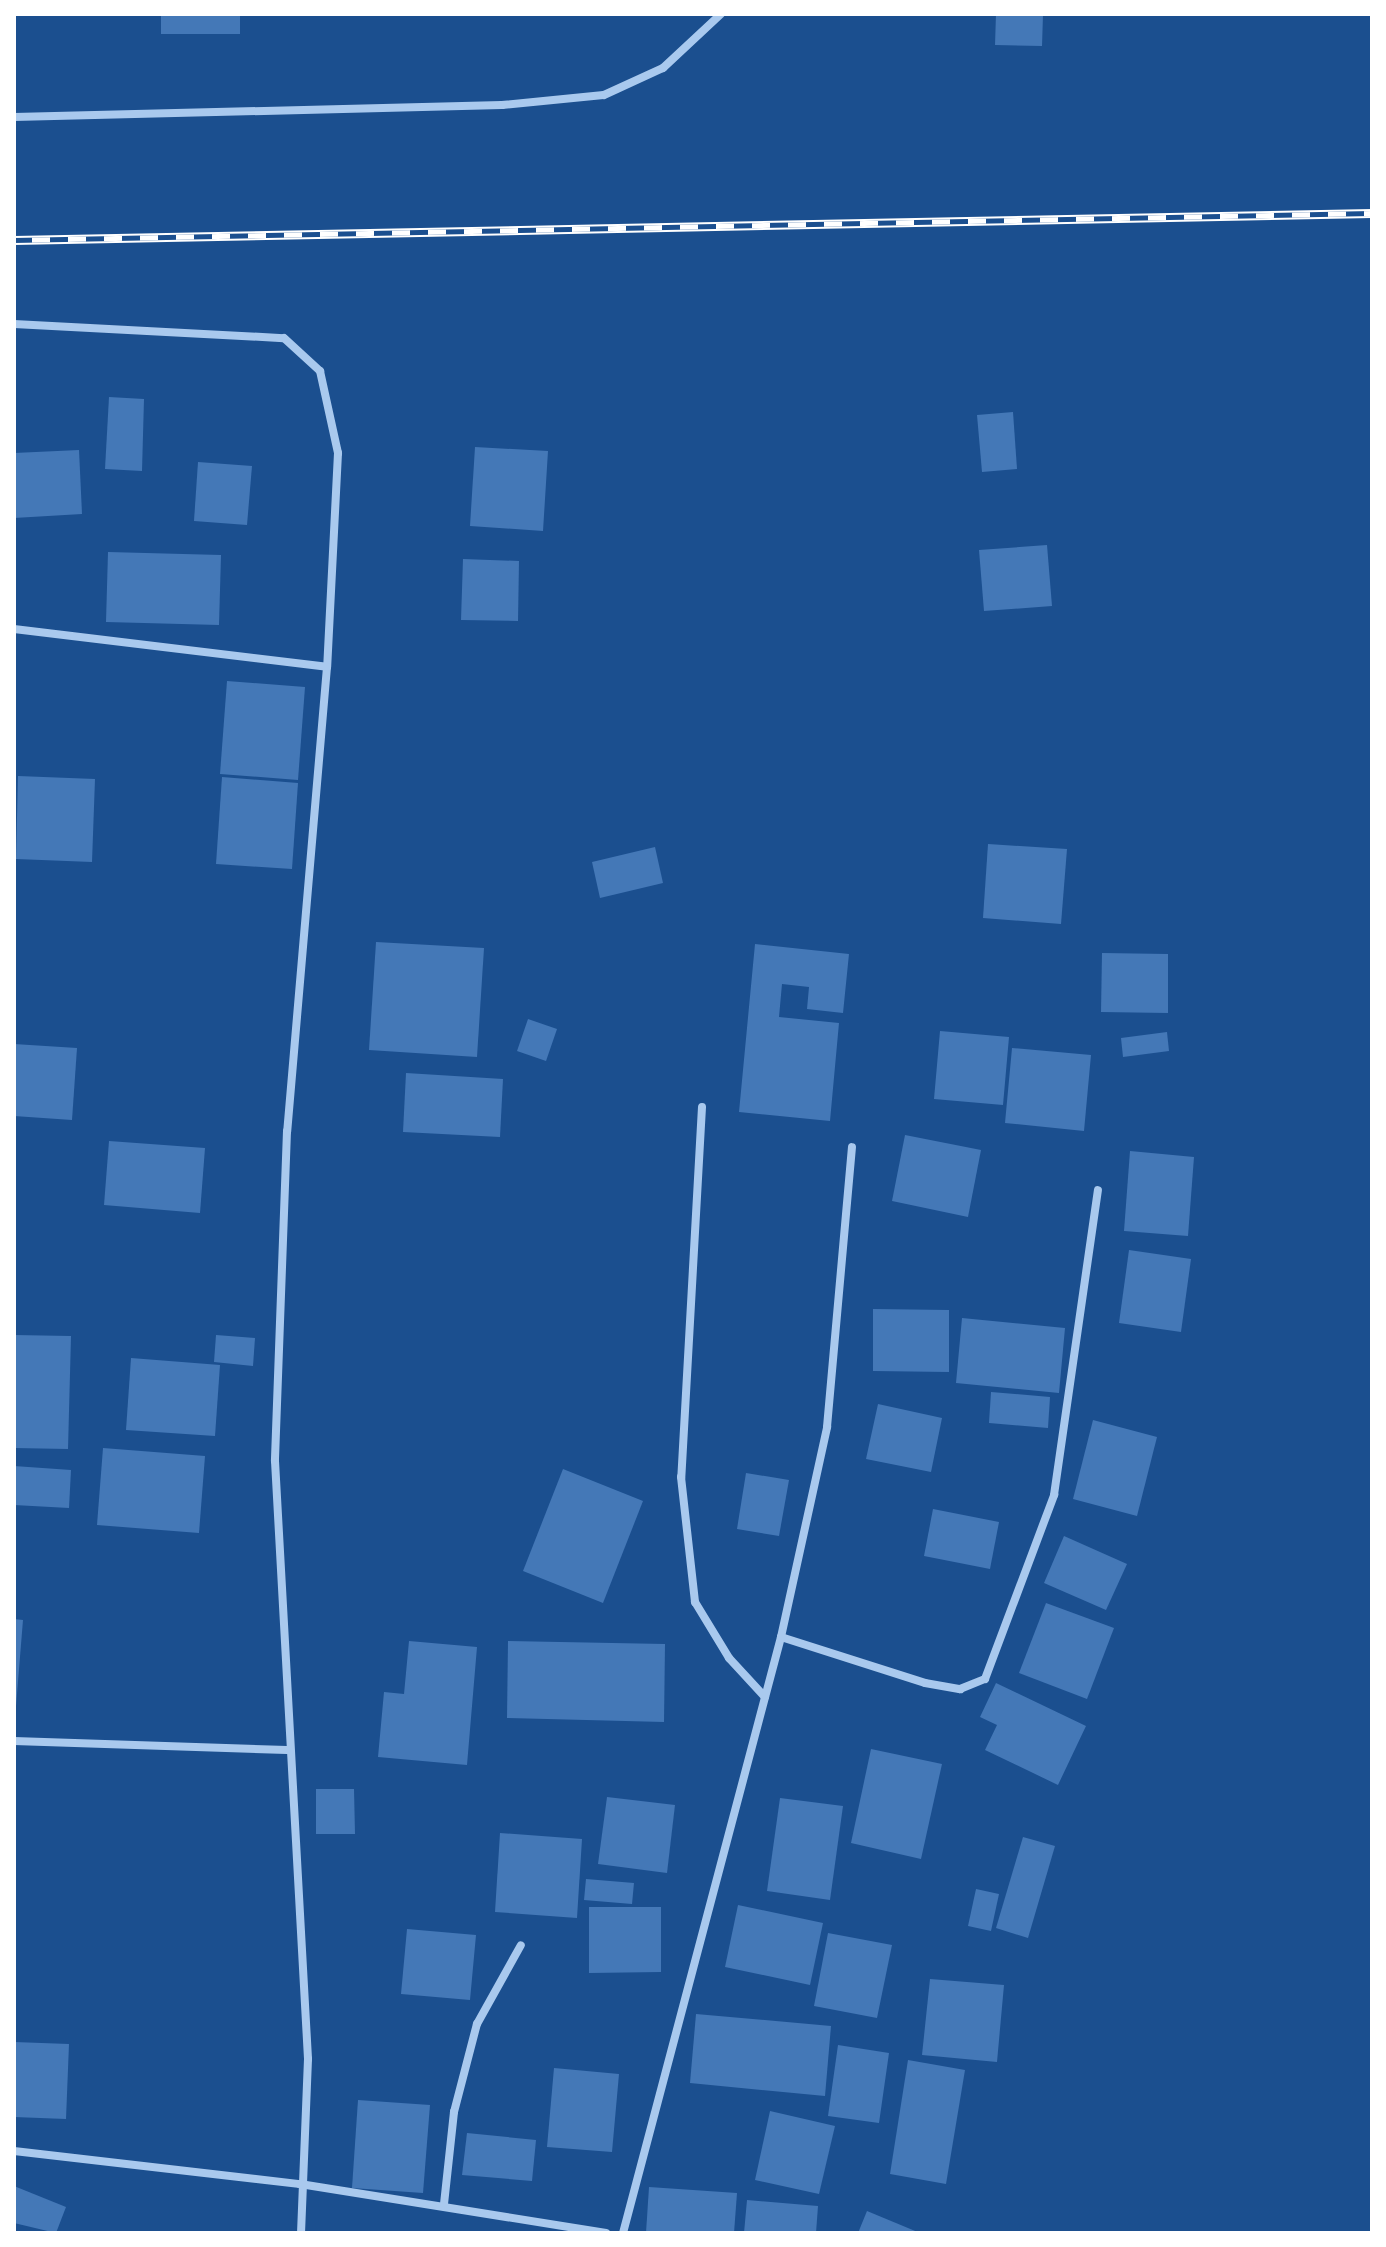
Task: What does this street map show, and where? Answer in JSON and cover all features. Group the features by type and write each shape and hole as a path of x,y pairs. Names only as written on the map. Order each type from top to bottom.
{"street":[{"path":"14,117 502,105 604,95 663,68 721,14"},
{"path":"14,324 284,338 320,371 338,453 327,667 285,1194 275,1461 287,1750 308,2059 300,2184 301,2233"},
{"path":"14,629 327,667"},
{"path":"702,1107 681,1477 695,1602 729,1658 765,1697"},
{"path":"623,2233 781,1637 827,1427 852,1147"},
{"path":"781,1637 925,1683 960,1689 985,1679 1054,1495 1098,1190"},
{"path":"14,1741 287,1750"},
{"path":"444,2204 454,2112 477,2024 521,1945"},
{"path":"14,2151 300,2184 444,2204 606,2233"}],"building":[{"path":"161,14 240,14 240,34 161,34"},
{"path":"996,14 1043,14 1042,46 995,45"},
{"path":"109,397 144,399 142,471 105,469"},
{"path":"1013,412 1017,469 982,472 977,415"},
{"path":"475,447 548,451 543,531 470,526"},
{"path":"79,450 82,514 14,518 14,453"},
{"path":"198,462 252,466 247,525 194,521"},
{"path":"1047,545 1052,606 984,611 979,550"},
{"path":"108,552 221,555 219,625 106,622"},
{"path":"463,559 519,561 518,621 461,620"},
{"path":"227,681 305,687 298,780 220,774"},
{"path":"18,776 95,779 92,862 16,859"},
{"path":"222,777 298,783 292,869 216,864"},
{"path":"988,844 1067,849 1061,924 983,918"},
{"path":"655,847 663,883 600,898 592,862"},
{"path":"376,942 484,948 477,1057 369,1050"},
{"path":"755,944 849,954 843,1013 807,1009 809,987 782,984 779,1017 839,1023 830,1121 739,1112"},
{"path":"1102,953 1168,954 1168,1013 1101,1012"},
{"path":"528,1019 557,1029 546,1061 517,1051"},
{"path":"940,1031 1009,1037 1003,1105 934,1099"},
{"path":"1167,1032 1169,1051 1123,1057 1121,1038"},
{"path":"14,1044 77,1048 72,1120 14,1116"},
{"path":"1012,1048 1091,1055 1084,1131 1005,1123"},
{"path":"406,1073 503,1079 500,1137 403,1132"},
{"path":"905,1135 981,1150 968,1217 892,1201"},
{"path":"109,1141 205,1148 200,1213 104,1205"},
{"path":"1130,1151 1194,1157 1188,1236 1124,1231"},
{"path":"1129,1250 1191,1259 1181,1332 1119,1323"},
{"path":"873,1309 949,1310 949,1372 873,1371"},
{"path":"962,1318 1065,1328 1059,1393 956,1383"},
{"path":"14,1335 71,1336 68,1449 14,1448"},
{"path":"216,1335 255,1338 253,1366 214,1362"},
{"path":"131,1358 220,1365 215,1436 126,1430"},
{"path":"991,1392 1050,1397 1048,1428 989,1423"},
{"path":"878,1404 942,1418 931,1472 866,1459"},
{"path":"1093,1420 1157,1437 1137,1516 1073,1499"},
{"path":"103,1448 205,1456 199,1533 97,1525"},
{"path":"14,1466 71,1470 69,1508 14,1505"},
{"path":"563,1469 643,1501 603,1603 523,1571"},
{"path":"746,1473 789,1480 779,1536 737,1529"},
{"path":"933,1509 999,1522 990,1569 924,1556"},
{"path":"1064,1536 1127,1564 1106,1610 1044,1583"},
{"path":"1046,1603 1114,1628 1087,1699 1019,1673"},
{"path":"14,1619 23,1620 16,1706 14,1706"},
{"path":"409,1641 477,1647 467,1765 378,1757 384,1692 404,1694"},
{"path":"508,1641 665,1644 664,1722 507,1718"},
{"path":"996,1683 1086,1726 1058,1785 985,1750 997,1725 980,1717"},
{"path":"871,1749 942,1764 921,1859 851,1843"},
{"path":"316,1789 354,1789 355,1834 316,1834"},
{"path":"607,1797 675,1805 667,1873 598,1864"},
{"path":"780,1798 843,1806 830,1900 767,1891"},
{"path":"500,1833 582,1839 577,1918 495,1912"},
{"path":"1023,1837 1055,1846 1028,1938 996,1928"},
{"path":"586,1879 634,1883 632,1904 584,1900"},
{"path":"976,1889 999,1894 991,1931 968,1926"},
{"path":"738,1905 823,1923 810,1985 725,1967"},
{"path":"589,1907 661,1907 661,1972 589,1973"},
{"path":"407,1929 476,1935 470,2000 401,1994"},
{"path":"828,1933 892,1945 877,2018 814,2006"},
{"path":"930,1979 1004,1985 997,2062 922,2055"},
{"path":"696,2014 831,2026 825,2096 690,2083"},
{"path":"14,2042 69,2044 66,2119 14,2117"},
{"path":"838,2045 889,2053 879,2123 828,2116"},
{"path":"908,2060 965,2070 946,2184 890,2174"},
{"path":"554,2068 619,2074 612,2152 547,2147"},
{"path":"358,2100 430,2105 423,2193 352,2188"},
{"path":"770,2111 835,2126 819,2194 755,2180"},
{"path":"467,2133 536,2140 532,2181 462,2175"},
{"path":"14,2186 66,2207 56,2233 14,2223"},
{"path":"649,2187 737,2193 734,2233 646,2233"},
{"path":"747,2200 818,2206 816,2233 744,2233"},
{"path":"867,2211 920,2233 858,2233"}],"railway":[{"path":"14,240 1372,213"}]}
